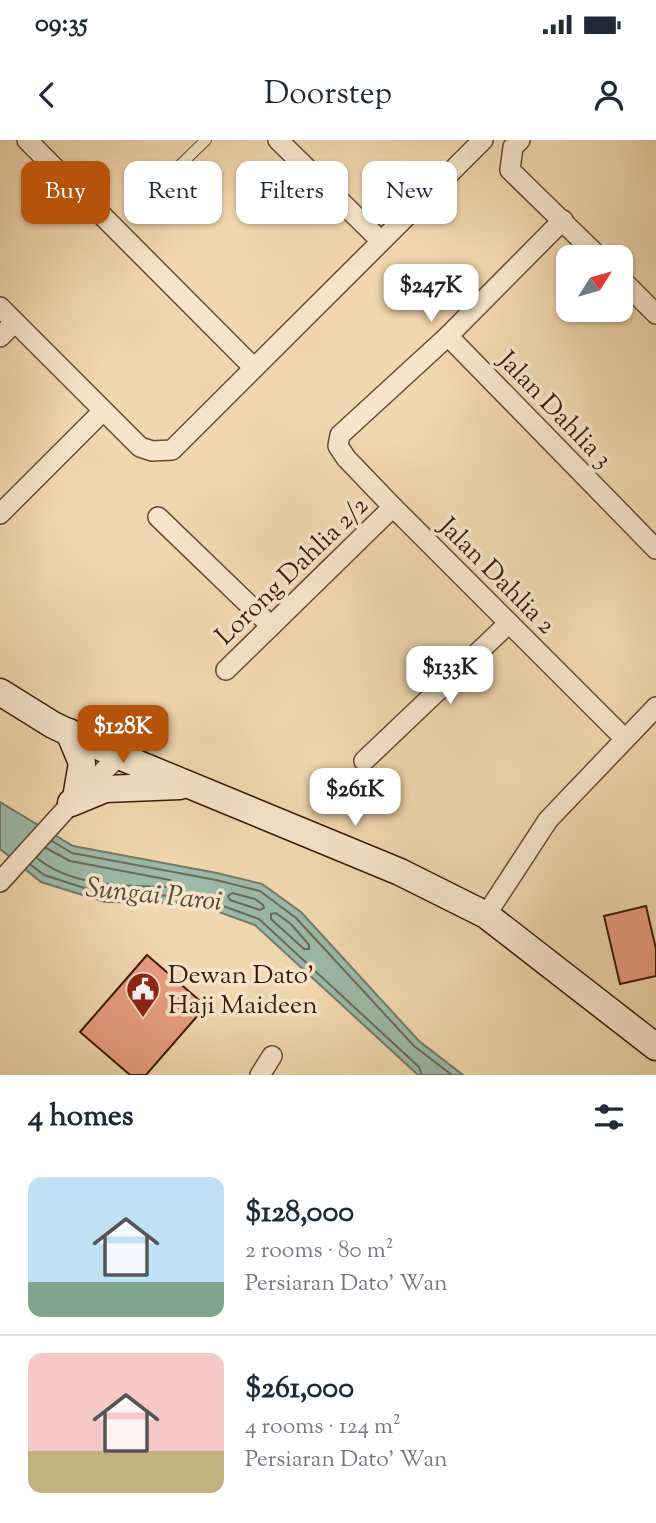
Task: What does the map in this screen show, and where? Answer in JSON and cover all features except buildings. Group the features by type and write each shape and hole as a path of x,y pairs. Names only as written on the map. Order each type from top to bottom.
{"street":[{"path":"27,140 254,368"},
{"path":"278,140 381,242"},
{"path":"0,307 140,447 152,451 172,450 483,140"},
{"path":"520,140 513,147 510,170 588,245"},
{"path":"448,336 563,220"},
{"path":"634,292 656,314"},
{"path":"0,337 15,322"},
{"name":"Jalan Dahlia 2","path":"448,336 340,435 338,446 393,507 625,739"},
{"name":"Jalan Dahlia 3","path":"448,336 656,549"},
{"path":"0,514 103,411"},
{"name":"Lorong Dahlia 2/2","path":"226,670 393,507"},
{"path":"158,517 271,626"},
{"path":"364,761 509,623"},
{"path":"0,692 69,732 119,756 400,872 486,915 656,1047"},
{"path":"486,915 548,820 656,707"},
{"path":"69,732 82,763 74,800"},
{"path":"2,879 74,800 119,756"},
{"path":"74,800 105,789 188,786"},
{"path":"260,1075 272,1056"}],"lane":[{"path":"184,161 206,140"}],"water":[{"name":"Sungai Paroi","path":"0,802 73,846 262,884 301,912 419,1041 463,1075 418,1075 255,925 194,903 105,902 41,882 0,849"}],"place":[{"name":"Dewan Dato' Haji Maideen","path":"143,1019"}]}
